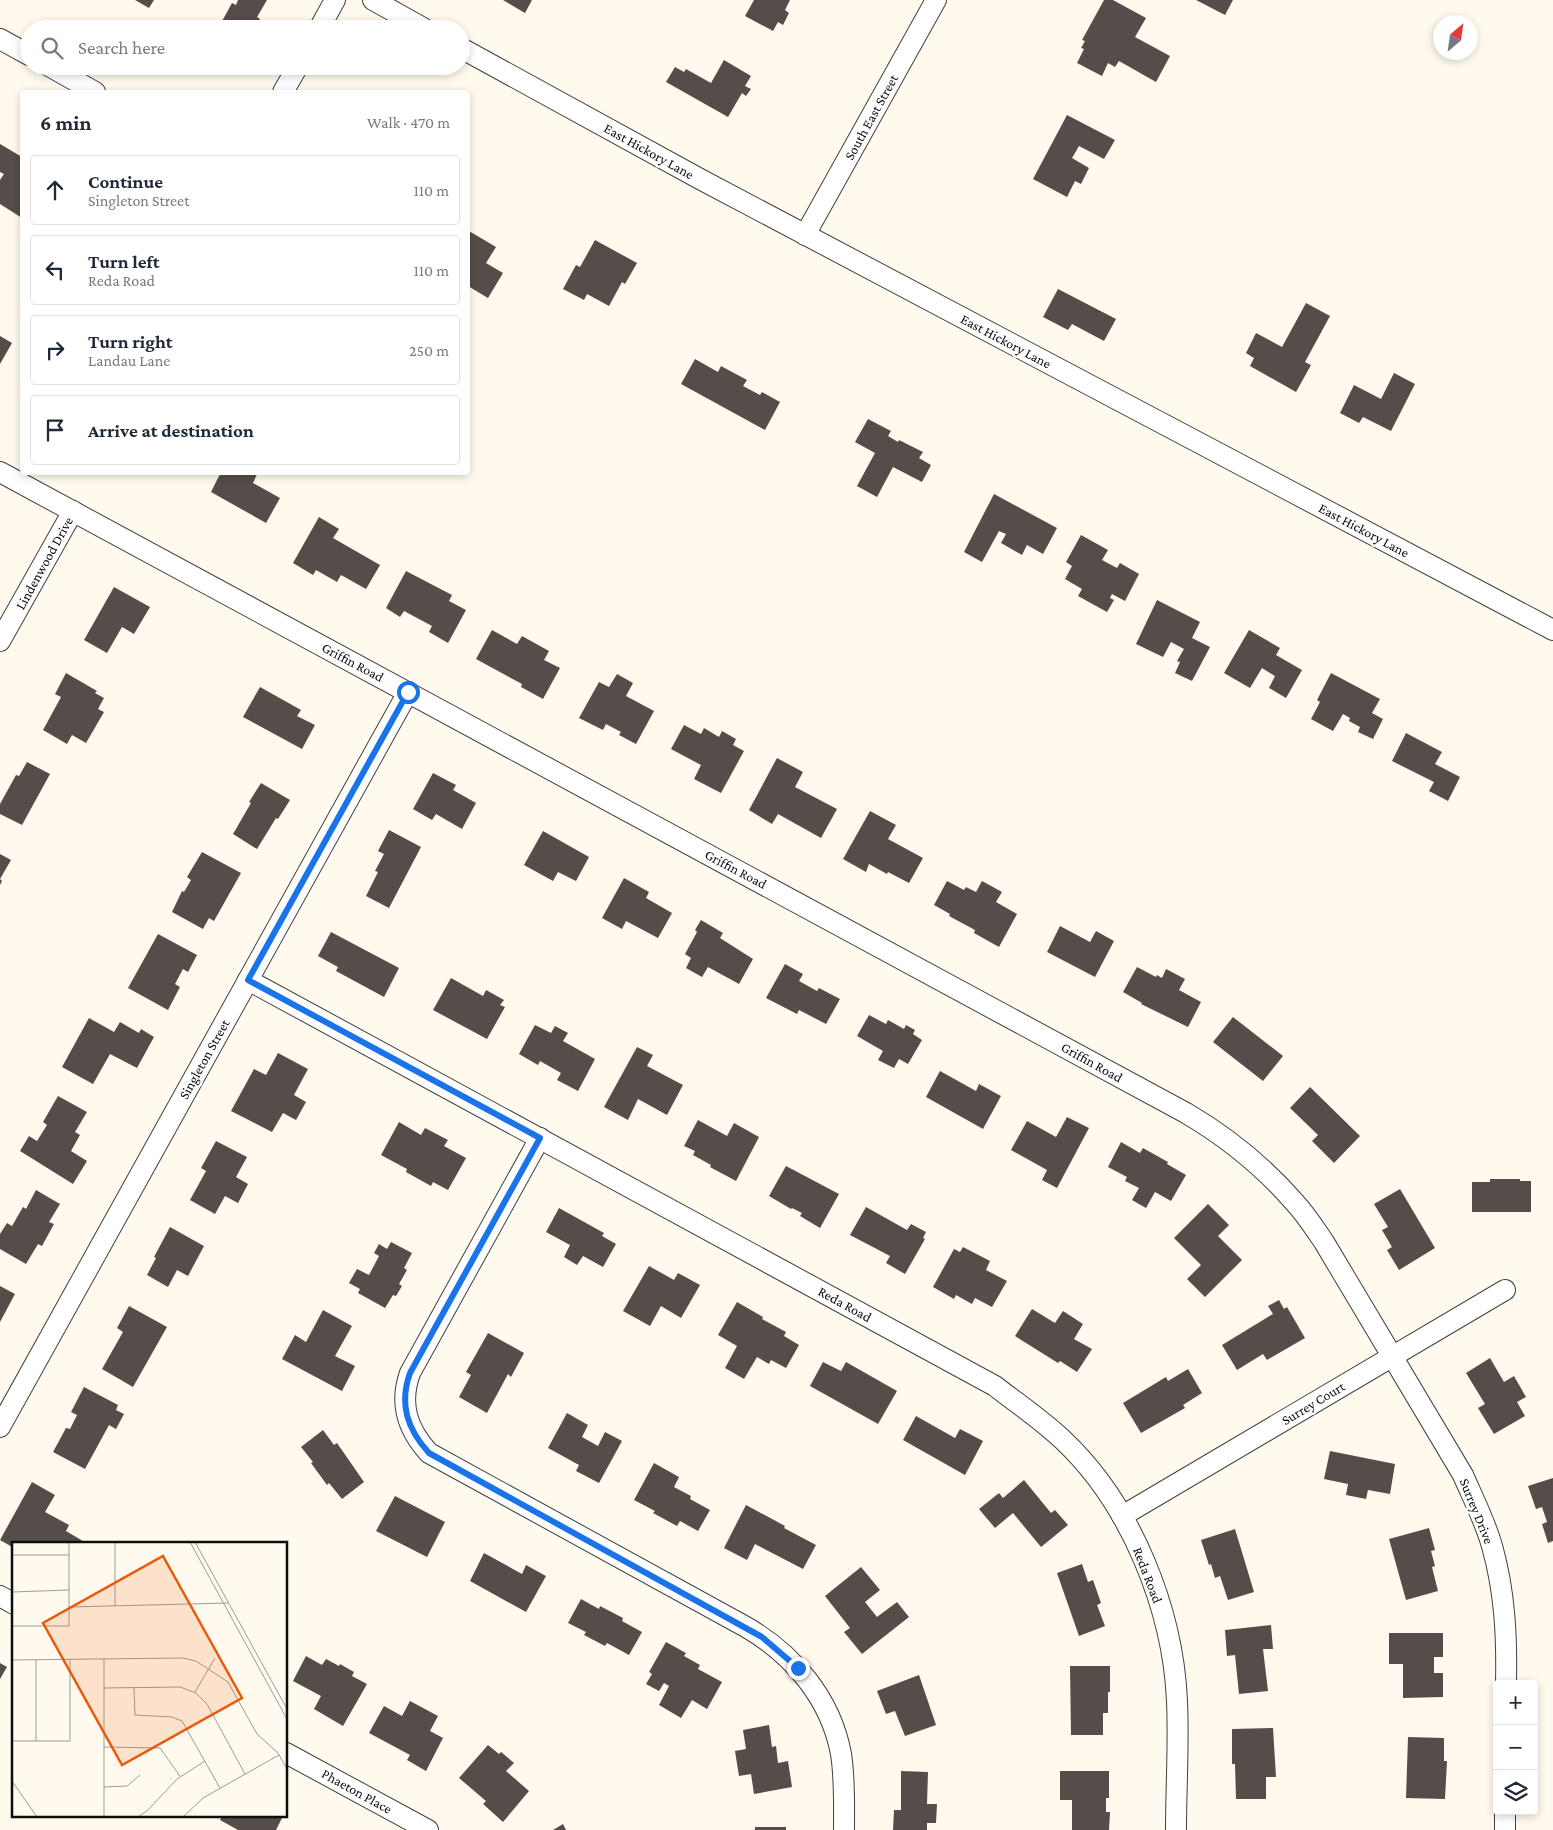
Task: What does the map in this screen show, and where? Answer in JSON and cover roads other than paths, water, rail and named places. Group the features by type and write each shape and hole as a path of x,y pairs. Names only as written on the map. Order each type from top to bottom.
{"street":[{"path":"324,20 336,0"},
{"path":"373,0 409,20"},
{"name":"South East Street","path":"805,235 936,0"},
{"path":"0,39 20,50"},
{"name":"East Hickory Lane","path":"470,53 805,235 1553,630"},
{"path":"65,75 91,90"},
{"path":"284,90 293,75"},
{"name":"Griffin Road","path":"0,472 1203,1123 1263,1169 1302,1211 1330,1250 1392,1356"},
{"name":"Lindenwood Drive","path":"0,642 73,511"},
{"name":"Singleton Street","path":"0,1427 408,692"},
{"name":"Reda Road","path":"248,980 995,1386 1049,1427 1095,1476 1122,1516 1148,1568 1160,1606 1169,1643 1177,1701 1176,1830"},
{"path":"540,1138 410,1373 405,1392 405,1411 416,1438 429,1453 746,1627 784,1654 810,1683 824,1707 838,1743 844,1781 844,1830"},
{"name":"Surrey Court","path":"1122,1516 1505,1290"},
{"name":"Surrey Drive","path":"1392,1356 1463,1475 1479,1510 1492,1546 1504,1603 1507,1642 1506,1680"},
{"path":"0,1596 12,1603"},
{"name":"Phaeton Place","path":"288,1753 428,1830"},
{"path":"1505,1830 1506,1815"}]}
